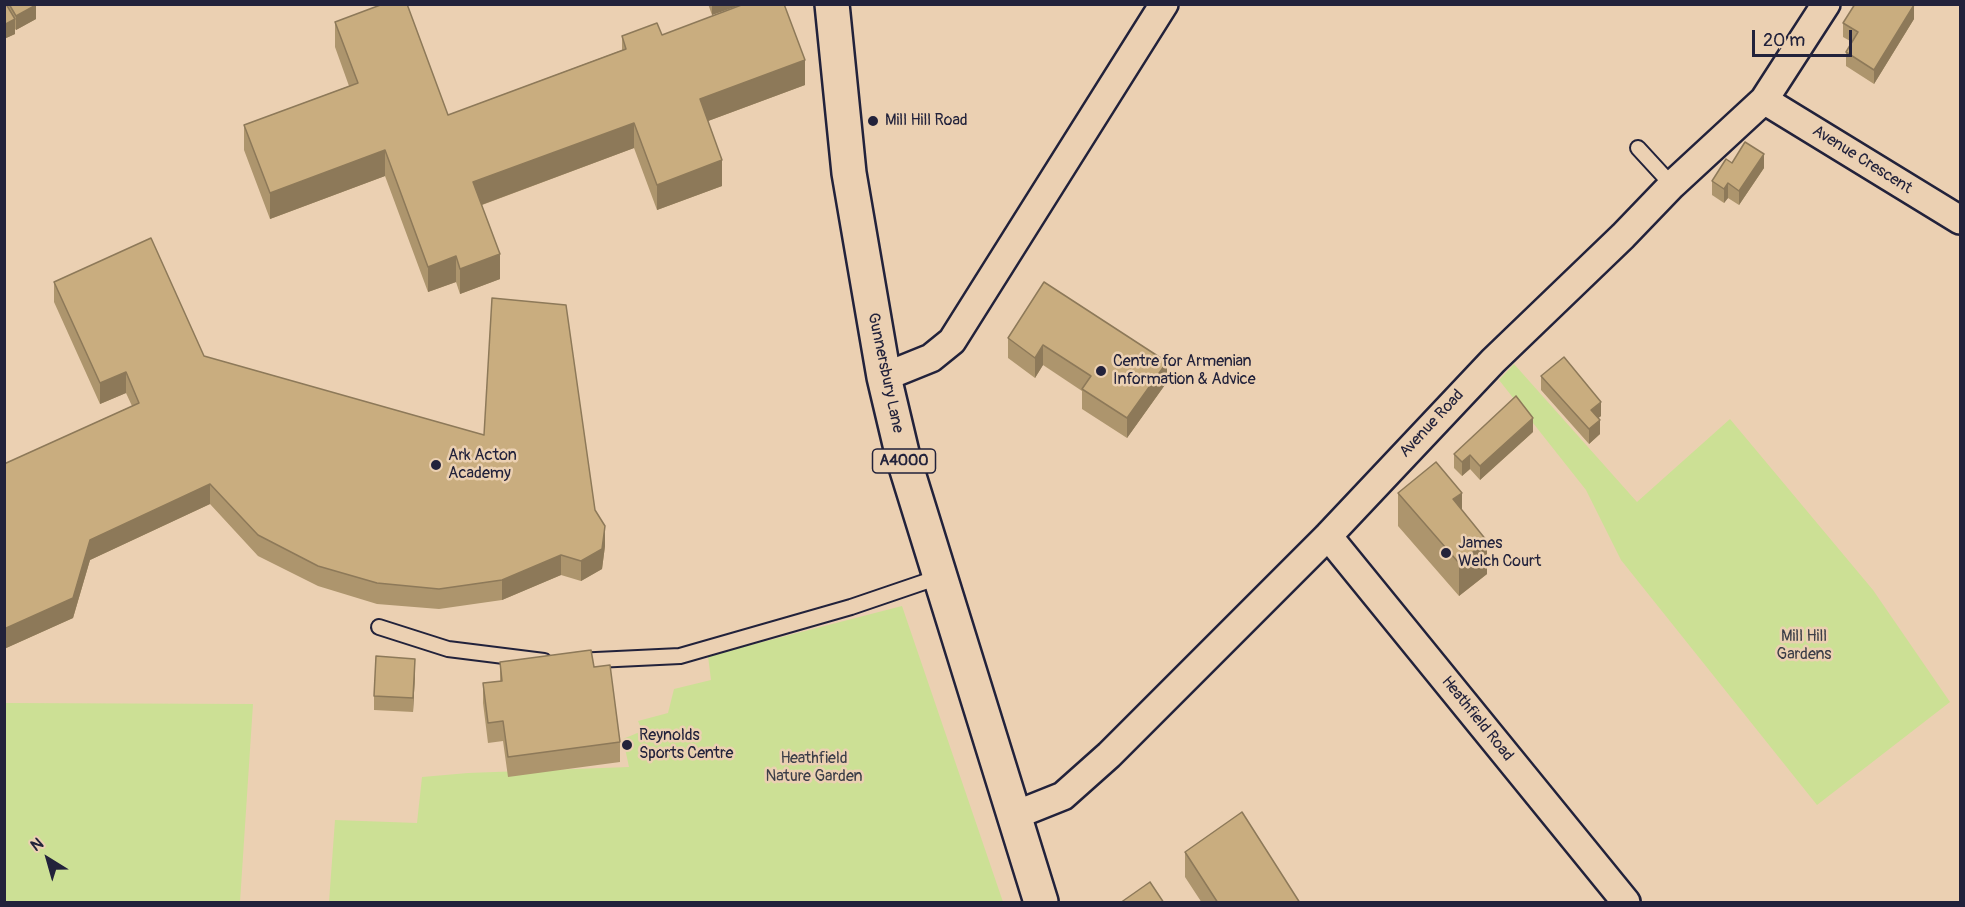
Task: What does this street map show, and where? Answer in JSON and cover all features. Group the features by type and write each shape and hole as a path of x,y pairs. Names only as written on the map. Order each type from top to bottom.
{"main road":[{"name":"Gunnersbury Lane","path":"832,4 849,173 884,377 903,458 1041,903"}],"street":[{"path":"884,377 931,358 952,340 1164,4"},
{"name":"Avenue Road","path":"1013,816 1063,796 1109,754 1328,536 1493,361 1623,236 1672,185 1764,100 1826,4"},
{"name":"Avenue Crescent","path":"1764,100 1960,220"},
{"name":"Heathfield Road","path":"1328,536 1626,903"}],"lane":[{"path":"1638,148 1672,185"},
{"path":"379,627 448,649 559,662 680,656 851,607 939,577"}],"green space":[{"name":"Mill Hill Gardens","path":"1514,364 1637,502 1730,419 1873,590 1950,702 1817,805 1621,560 1586,490 1499,380"},
{"name":"Heathfield Nature Garden","path":"902,606 1003,902 329,902 335,820 417,823 422,777 629,767 623,739 642,731 638,721 668,713 674,689 711,680 708,656"},
{"path":"5,703 253,704 240,902 5,902"}],"building":[{"path":"4,4 15,19 4,25"},
{"path":"9,4 36,4 36,5 16,16"},
{"path":"383,4 407,4 448,115 626,49 622,36 657,23 662,35 744,4 784,4 805,60 700,99 722,160 657,185 634,123 473,182 500,254 460,269 456,256 428,267 385,150 270,193 244,125 358,83 335,22"},
{"path":"1855,4 1914,5 1874,70 1846,52 1858,32 1843,23"},
{"path":"1745,142 1764,154 1739,191 1728,183 1724,189 1712,181 1726,159 1732,163"},
{"path":"151,238 204,356 484,435 492,298 566,305 595,510 605,526 602,549 581,561 561,555 502,580 439,589 377,583 318,566 258,535 210,484 90,540 73,598 4,629 4,464 139,403 126,372 100,383 54,282"},
{"name":"Centre for Armenian Information & Advice","path":"1044,282 1167,362 1127,418 1082,389 1091,376 1043,345 1035,358 1008,338"},
{"path":"1564,357 1601,402 1591,410 1600,420 1589,429 1541,376"},
{"path":"1516,396 1533,418 1480,466 1470,455 1462,462 1454,454"},
{"path":"1436,462 1462,493 1453,499 1487,541 1459,563 1398,493"},
{"path":"591,650 594,667 610,665 620,742 508,757 503,721 488,723 483,683 502,681 500,662"},
{"path":"376,656 415,659 413,698 374,696"},
{"path":"1242,812 1300,903 1218,903 1185,852"},
{"path":"1150,882 1164,903 1120,903"}],"place":[{"name":"Mill Hill Road","path":"873,121"},
{"name":"Centre for Armenian Information & Advice","path":"1101,371"},
{"name":"Ark Acton Academy","path":"436,465"},
{"name":"James Welch Court","path":"1446,553"},
{"name":"Reynolds Sports Centre","path":"627,745"}]}
